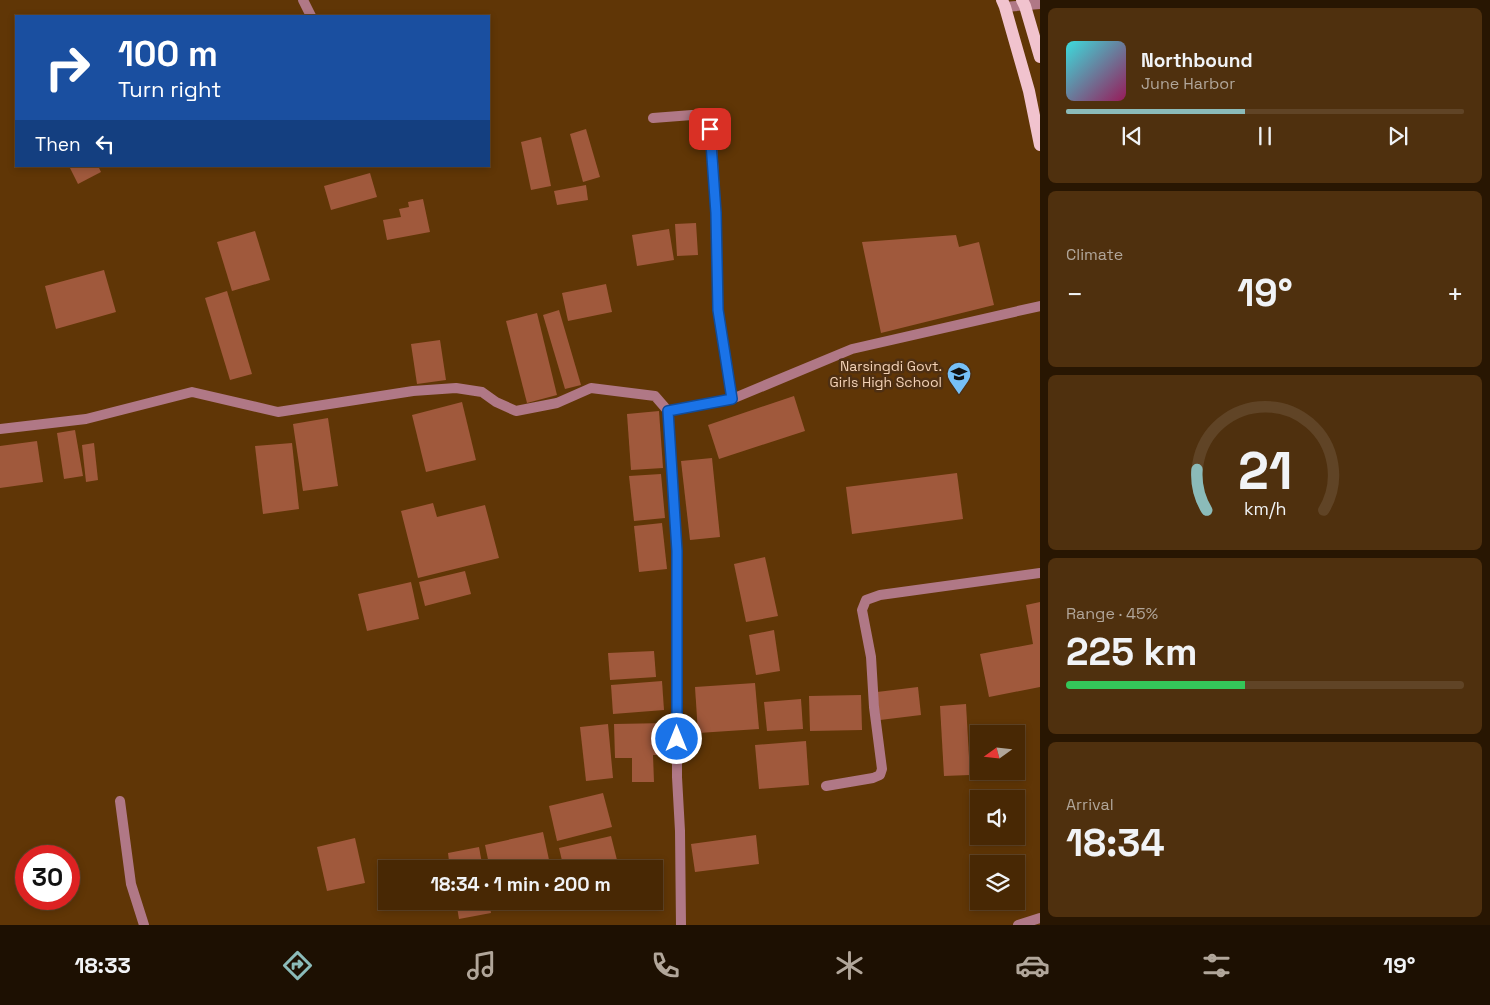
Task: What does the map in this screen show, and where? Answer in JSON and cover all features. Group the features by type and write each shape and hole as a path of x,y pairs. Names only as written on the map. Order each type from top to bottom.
{"main road":[{"path":"1023,3 1040,57"},
{"path":"1004,4 1030,91 1040,146"}],"street":[{"path":"303,0 310,15"},
{"path":"1004,4 1040,4"},
{"path":"653,118 692,114 704,118 710,129 716,213 718,310 732,399"},
{"path":"668,411 732,399 852,349 1040,306"},
{"path":"0,429 86,419 192,392 278,412 413,391 456,388 482,392 496,402 516,411 557,403 591,388 655,396 668,411 677,551 677,777 680,831 681,925"},
{"path":"826,786 873,778 880,775 882,769 874,707 872,657 862,610 866,600 880,595 1040,573"},
{"path":"120,801 131,884 144,925"},
{"path":"1018,925 1040,918"}],"building":[{"path":"586,129 600,177 583,182 570,134"},
{"path":"541,137 551,186 531,190 521,142"},
{"path":"70,167 98,167 101,172 78,184"},
{"path":"370,173 377,197 331,210 324,186"},
{"path":"586,185 588,200 557,205 554,191"},
{"path":"423,199 430,232 387,240 383,220 401,217 399,209 409,207 408,202"},
{"path":"696,223 698,255 677,256 675,224"},
{"path":"669,229 674,260 637,266 632,235"},
{"path":"255,231 270,280 232,291 217,242"},
{"path":"956,235 959,247 979,242 994,305 881,333 862,242"},
{"path":"104,270 116,312 56,329 45,286"},
{"path":"606,284 612,312 568,321 562,293"},
{"path":"227,291 252,374 230,380 205,298"},
{"path":"559,310 581,385 565,389 543,315"},
{"path":"537,313 557,395 527,403 506,321"},
{"path":"440,340 446,380 417,384 411,344"},
{"path":"794,396 805,431 719,459 708,425"},
{"path":"462,402 476,460 426,472 412,415"},
{"path":"659,411 663,468 631,470 627,414"},
{"path":"328,418 338,486 303,491 293,424"},
{"path":"75,430 83,476 64,479 57,433"},
{"path":"37,441 43,482 0,488 0,446"},
{"path":"94,443 98,480 86,482 82,445"},
{"path":"292,443 299,509 263,514 255,446"},
{"path":"712,458 720,537 690,540 681,461"},
{"path":"957,473 963,519 852,534 846,487"},
{"path":"661,474 665,518 634,521 629,476"},
{"path":"433,503 437,517 485,505 499,558 418,578 401,511"},
{"path":"662,523 667,569 639,572 634,526"},
{"path":"765,557 778,616 746,622 734,564"},
{"path":"465,571 471,594 425,606 419,582"},
{"path":"411,582 419,619 367,631 358,594"},
{"path":"1040,602 1040,687 989,697 980,654 1033,644 1026,605"},
{"path":"774,630 780,671 756,675 749,635"},
{"path":"654,651 656,677 610,680 608,653"},
{"path":"662,681 664,710 613,714 611,685"},
{"path":"755,683 759,729 698,733 695,687"},
{"path":"918,687 921,715 880,720 877,692"},
{"path":"861,695 862,730 810,731 809,696"},
{"path":"801,699 803,729 767,731 764,702"},
{"path":"966,704 970,775 944,776 940,706"},
{"path":"668,723 668,755 653,755 654,782 632,782 632,758 615,758 614,724"},
{"path":"608,724 613,778 586,781 580,727"},
{"path":"806,741 809,785 759,789 755,745"},
{"path":"603,793 612,827 557,841 549,806"},
{"path":"543,832 549,860 488,860 485,845"},
{"path":"756,835 759,864 695,872 691,844"},
{"path":"611,836 617,860 562,860 559,848"},
{"path":"355,838 365,883 327,891 317,847"},
{"path":"479,847 481,860 449,860 448,853"},
{"path":"458,910 490,910 491,913 459,919"}],"place":[{"name":"Narsingdi Govt. Girls High School","path":"959,395"}],"route":[{"path":"677,739 677,551 668,411 732,399 718,310 716,213 710,129"}]}
